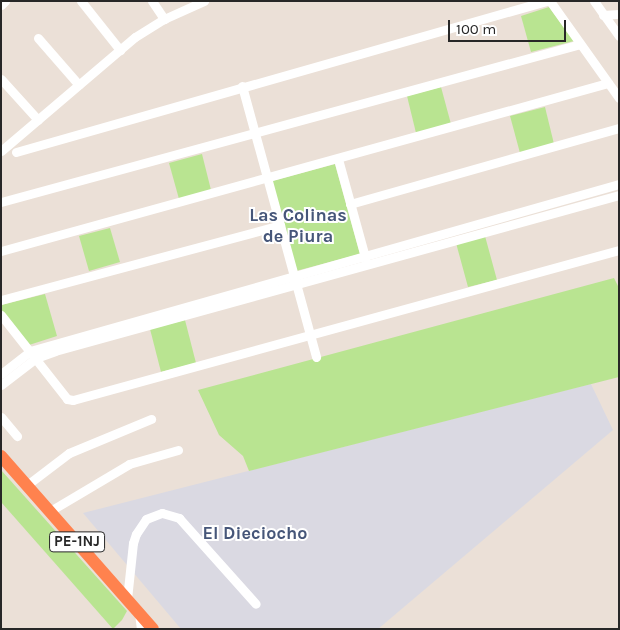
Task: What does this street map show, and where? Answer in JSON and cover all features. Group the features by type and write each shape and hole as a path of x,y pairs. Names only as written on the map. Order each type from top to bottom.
{"highway":[{"name":"PE-1NJ","path":"1,456 154,629"}],"street":[{"path":"1,5 6,1"},
{"path":"81,1 120,50"},
{"path":"152,1 164,19"},
{"path":"1,151 135,37 164,19 204,1"},
{"path":"16,152 242,86 546,1"},
{"path":"550,1 619,98"},
{"path":"594,1 619,36"},
{"path":"603,14 619,14"},
{"path":"38,38 79,85"},
{"path":"1,202 580,44"},
{"path":"1,79 38,120"},
{"path":"1,251 608,83"},
{"path":"242,86 316,357"},
{"path":"350,204 619,128"},
{"path":"338,159 365,256"},
{"path":"295,280 365,256 619,184"},
{"path":"1,374 33,354 54,351 295,280 619,195"},
{"path":"1,300 280,225"},
{"path":"1,315 67,399 73,400 619,250"},
{"path":"1,385 33,354"},
{"path":"1,417 17,436"},
{"path":"27,485 69,452 152,419"},
{"path":"50,511 129,464 178,450"},
{"path":"128,599 133,543 136,534 146,519 162,513 179,518 256,604"},
{"path":"139,612 141,629"}],"shaded area":[{"path":"591,384 613,430 378,629 181,629 83,513"}],"green space":[{"path":"549,7 574,41 531,52 521,16"},
{"path":"441,87 451,124 416,133 407,96"},
{"path":"545,107 554,144 520,153 510,116"},
{"path":"202,154 211,190 179,199 169,163"},
{"path":"335,164 360,254 296,271 272,181"},
{"path":"110,228 120,262 89,271 79,236"},
{"path":"485,236 497,280 468,287 456,243"},
{"path":"614,278 619,288 619,377 249,471 243,456 219,435 198,390"},
{"path":"45,294 57,336 29,345 1,309 1,305"},
{"path":"185,320 196,363 161,372 150,329"},
{"path":"1,470 127,611 122,620 113,629 1,502"}],"district":[{"name":"Las Colinas de Piura","path":"298,226"},
{"name":"El Dieciocho","path":"255,533"}]}
